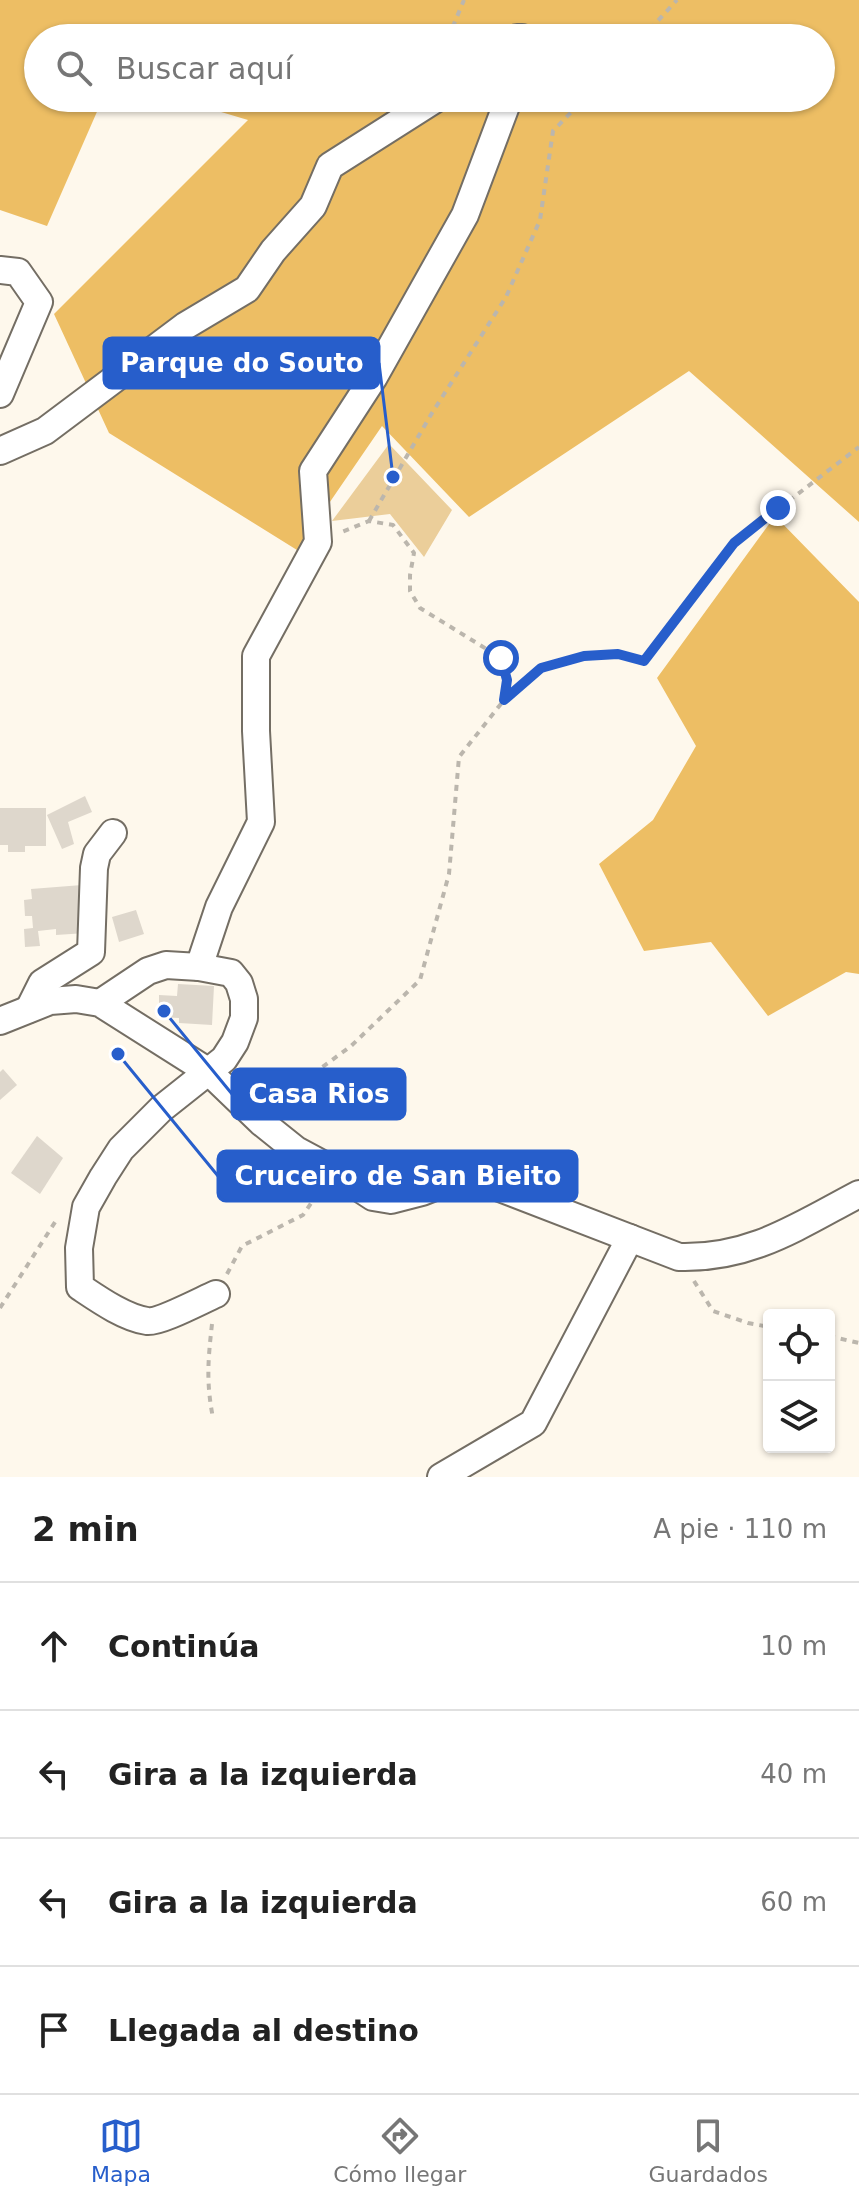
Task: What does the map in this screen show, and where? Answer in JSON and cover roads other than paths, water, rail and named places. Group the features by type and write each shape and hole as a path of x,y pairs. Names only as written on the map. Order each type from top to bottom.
{"street":[{"path":"0,451 45,431 185,326 247,289 273,251 313,206 330,166 415,112"},
{"path":"213,970 219,907 261,822 256,656 318,542 313,471 374,377 465,215 504,112"},
{"path":"0,270 18,272 39,302 0,394"},
{"path":"29,1009 42,983 91,952 94,868 97,854 113,833"},
{"path":"100,1003 148,971 166,965 213,970 239,983 244,999 244,1018 235,1042 224,1059 206,1069 121,1149 86,1207 79,1248 80,1287 111,1308 149,1322 216,1294"},
{"path":"0,1021 50,1001 76,999 100,1003 206,1069 261,1122 296,1150 373,1197 391,1200 460,1177 479,1180 679,1257 706,1258 739,1252 772,1239 859,1194"},
{"path":"441,1477 533,1423 630,1238"}],"place":[{"name":"Parque do Souto","path":"393,477"},
{"name":"Casa Rios","path":"164,1011"},
{"name":"Cruceiro de San Bieito","path":"118,1054"}]}
